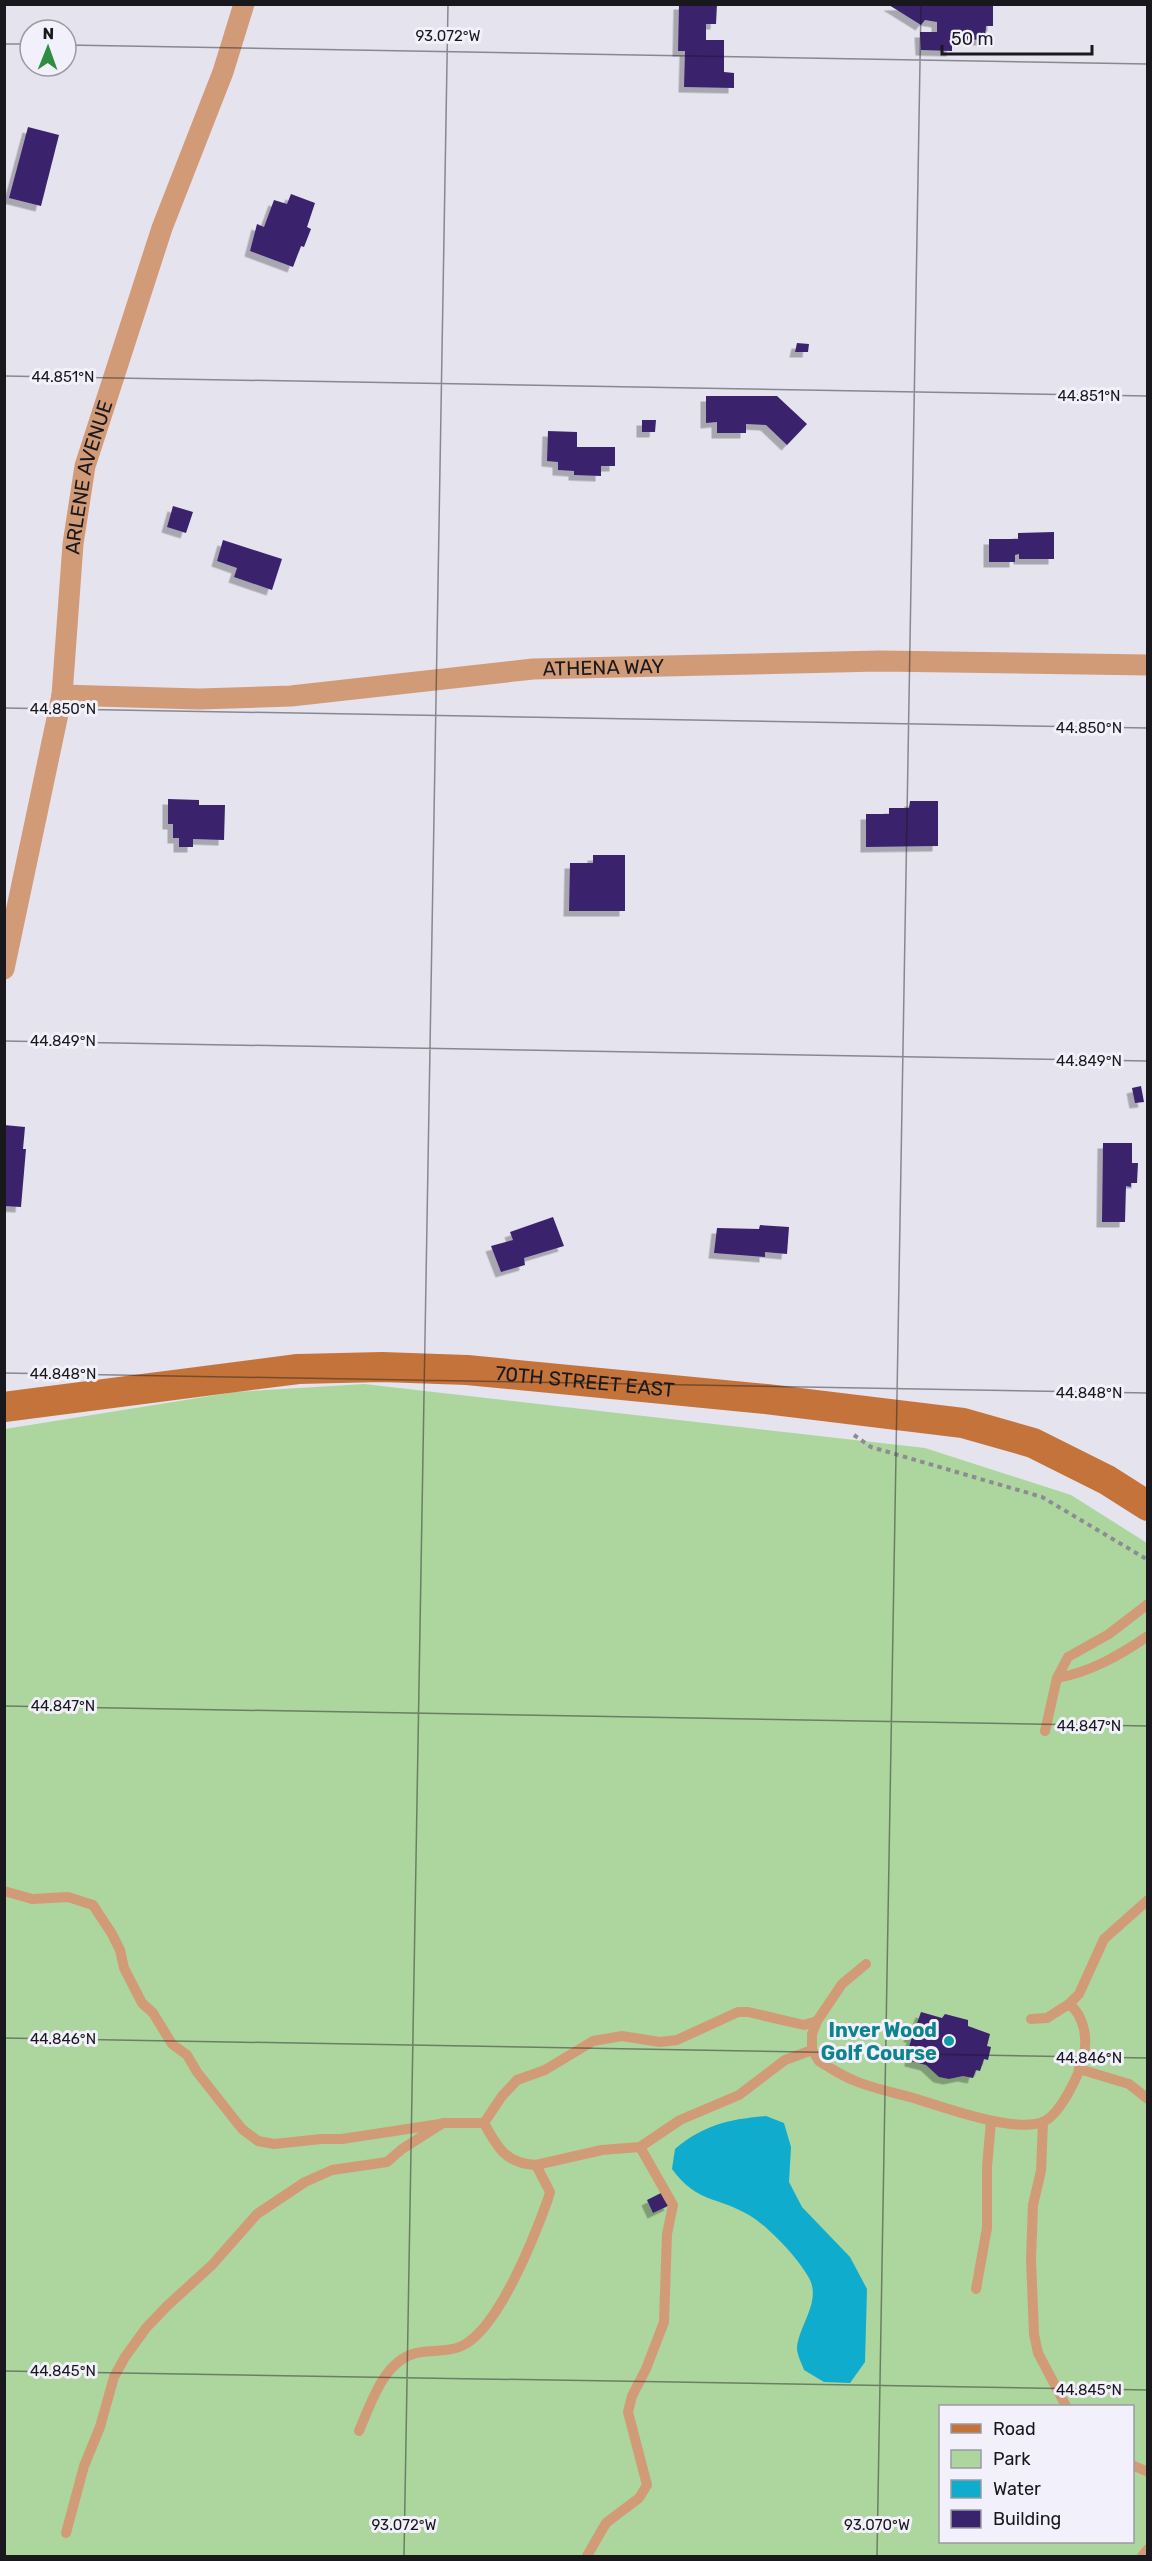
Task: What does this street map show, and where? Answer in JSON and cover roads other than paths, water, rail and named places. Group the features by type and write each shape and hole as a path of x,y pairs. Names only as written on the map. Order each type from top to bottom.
{"main road":[{"name":"70TH STREET EAST","path":"4,1407 298,1369 382,1367 467,1370 786,1401 963,1423 1033,1443 1107,1480 1148,1506"}],"street":[{"name":"ARLENE AVENUE","path":"4,969 62,695 73,544 85,466 162,228 224,72 244,4"},
{"name":"ATHENA WAY","path":"62,695 199,699 291,696 533,669 880,661 1148,665"}],"lane":[{"path":"1045,1731 1057,1678 1068,1657 1109,1634 1148,1605"},
{"path":"1057,1678 1077,1675 1103,1663 1148,1635"},
{"path":"4,1891 32,1899 68,1897 93,1905 112,1934 120,1950 124,1968 142,2003 153,2013 172,2044 187,2055 197,2072 242,2129 258,2141 274,2144 342,2139 443,2123 484,2123"},
{"path":"1031,2019 1047,2018 1070,2004 1079,1994 1104,1939 1148,1900"},
{"path":"866,1964 842,1984 817,2021 812,2034 812,2050 819,2061 854,2080 992,2121 1018,2125 1043,2122 1049,2118 1070,2091 1083,2059 1085,2037 1079,2016 1070,2004"},
{"path":"484,2123 502,2096 517,2080 545,2070 582,2047 604,2038 622,2036 660,2042 676,2040 738,2012 804,2025 817,2021"},
{"path":"484,2123 495,2144 506,2157 520,2163 536,2165 602,2150 640,2147 680,2120 739,2096 785,2060 812,2050"},
{"path":"1079,2069 1129,2084 1148,2099"},
{"path":"976,2289 987,2228 987,2167 992,2121"},
{"path":"1043,2122 1041,2170 1033,2205 1031,2259 1034,2334 1038,2353 1065,2405"},
{"path":"66,2533 78,2482 100,2427 114,2377 125,2357 153,2321 212,2265 257,2214 287,2193 332,2170 387,2162 402,2149 443,2123"},
{"path":"587,2556 601,2529 615,2514 639,2498 646,2485 628,2412 632,2396 646,2369 664,2322 666,2244 673,2205 640,2147"},
{"path":"359,2431 385,2377 398,2360 421,2352 461,2347 476,2336 490,2319 512,2280 548,2199 550,2192 536,2165"},
{"path":"1134,2466 1148,2472"},
{"path":"1142,2556 1148,2549"}],"water":[{"path":"766,2116 784,2123 791,2147 789,2182 802,2207 850,2257 867,2289 865,2362 850,2383 824,2382 804,2370 797,2348 811,2305 812,2287 809,2278 791,2253 757,2220 690,2188 672,2169 675,2149 696,2134 728,2121"}],"place":[{"name":"Inver Wood Golf Course","path":"949,2041"}]}
